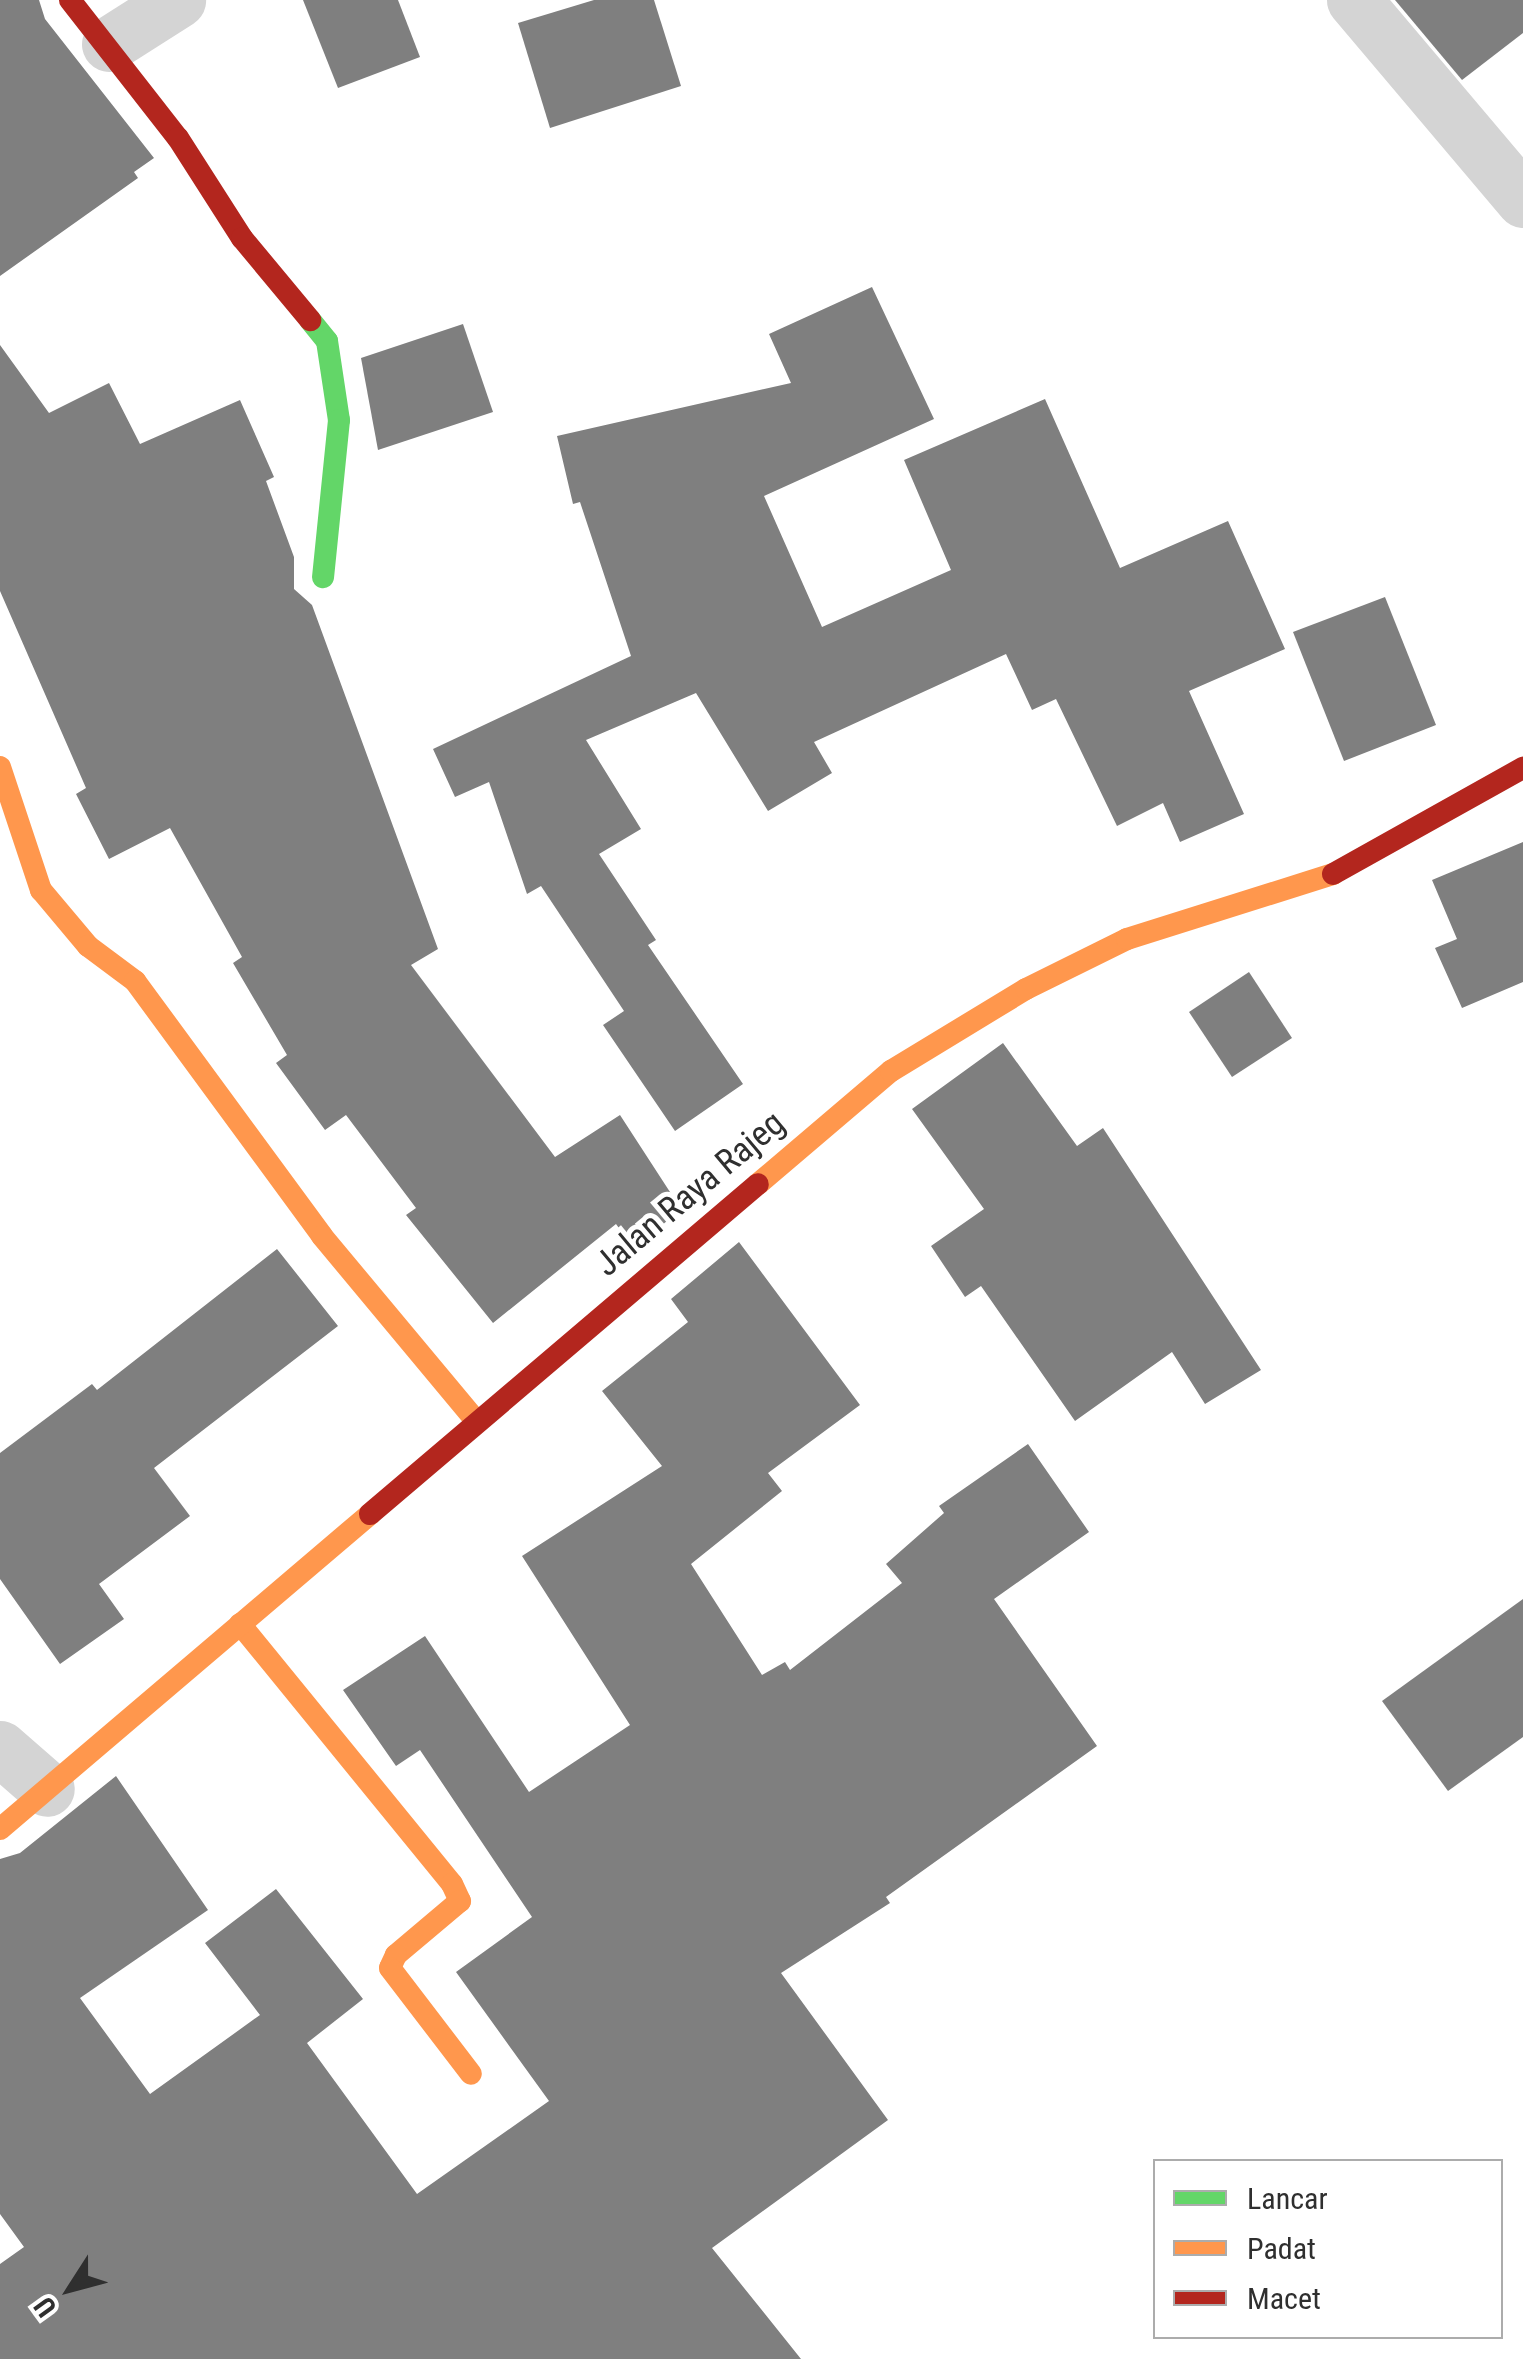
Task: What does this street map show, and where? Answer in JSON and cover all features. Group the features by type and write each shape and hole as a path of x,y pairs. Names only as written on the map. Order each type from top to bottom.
{"street":[{"path":"70,0 109,44 242,238 326,341 338,420 323,576"},
{"path":"109,44 178,0"},
{"path":"1354,0 1523,200"},
{"path":"0,767 42,890 88,946 135,980 322,1236 476,1421"},
{"name":"Jalan Raya Rajeg","path":"0,1830 891,1071 1026,989 1127,939 1333,874 1523,768"},
{"path":"240,1624 452,1884 460,1901 396,1955 390,1968 471,2074"},
{"path":"0,1748 47,1789"}],"building":[{"path":"0,0 39,0 45,19 154,158 134,172 138,178 0,276"},
{"path":"303,0 398,0 420,57 338,88"},
{"path":"594,0 654,0 681,86 550,128 518,23"},
{"path":"1395,0 1523,0 1523,33 1462,80"},
{"path":"872,287 934,419 764,496 822,627 951,570 904,460 1045,399 1120,568 1228,521 1285,649 1189,691 1244,814 1180,842 1163,803 1117,826 1056,699 1032,710 1006,654 814,742 832,773 768,811 696,693 586,740 641,829 599,854 656,940 648,945 743,1084 675,1131 603,1025 624,1011 541,886 527,894 489,782 455,797 433,749 631,656 580,502 573,504 557,436 791,383 769,334"},
{"path":"463,324 493,412 378,450 361,358"},
{"path":"0,345 49,413 109,383 140,444 240,400 274,477 266,481 294,557 294,589 312,605 438,949 411,965 555,1157 620,1115 681,1209 634,1249 616,1224 493,1323 406,1215 416,1208 346,1115 325,1130 276,1063 287,1055 233,963 242,957 170,828 109,859 76,794 86,788 0,591"},
{"path":"1385,597 1436,725 1344,761 1293,632"},
{"path":"1523,842 1523,982 1462,1008 1435,948 1457,939 1432,880"},
{"path":"1249,972 1292,1038 1232,1077 1189,1012"},
{"path":"1003,1043 1077,1146 1103,1128 1261,1370 1205,1404 1172,1352 1075,1421 981,1286 965,1297 931,1246 984,1209 912,1109"},
{"path":"739,1242 860,1405 768,1473 782,1491 691,1564 762,1675 785,1662 790,1670 902,1583 886,1564 944,1513 939,1506 1028,1444 1089,1532 994,1599 1097,1746 886,1897 890,1903 781,1973 888,2120 712,2248 801,2359 0,2359 0,2264 24,2247 0,2214 0,1859 20,1853 116,1776 208,1910 80,1998 150,2094 260,2015 205,1943 276,1889 363,1999 307,2043 417,2194 549,2101 456,1972 532,1917 420,1750 396,1766 343,1690 425,1636 529,1792 630,1725 522,1556 662,1466 602,1391 688,1322 671,1299"},
{"path":"277,1249 338,1326 154,1468 190,1516 99,1584 124,1619 60,1664 0,1579 0,1453 92,1384 97,1390"},
{"path":"1523,1599 1523,1737 1448,1791 1382,1701"}],"traffic: fast":[{"path":"310,320 327,341 339,420 323,577"}],"traffic: slow":[{"path":"0,767 41,890 88,946 135,981 322,1236 476,1421"},
{"path":"758,1184 891,1071 1026,989 1127,939 1333,874"},
{"path":"0,1829 370,1514"},
{"path":"240,1624 452,1884 460,1901 396,1955 390,1968 471,2074"}],"traffic: jam":[{"path":"70,0 178,138 242,238 310,320"},
{"path":"1333,874 1523,768"},
{"path":"370,1514 758,1184"}]}
